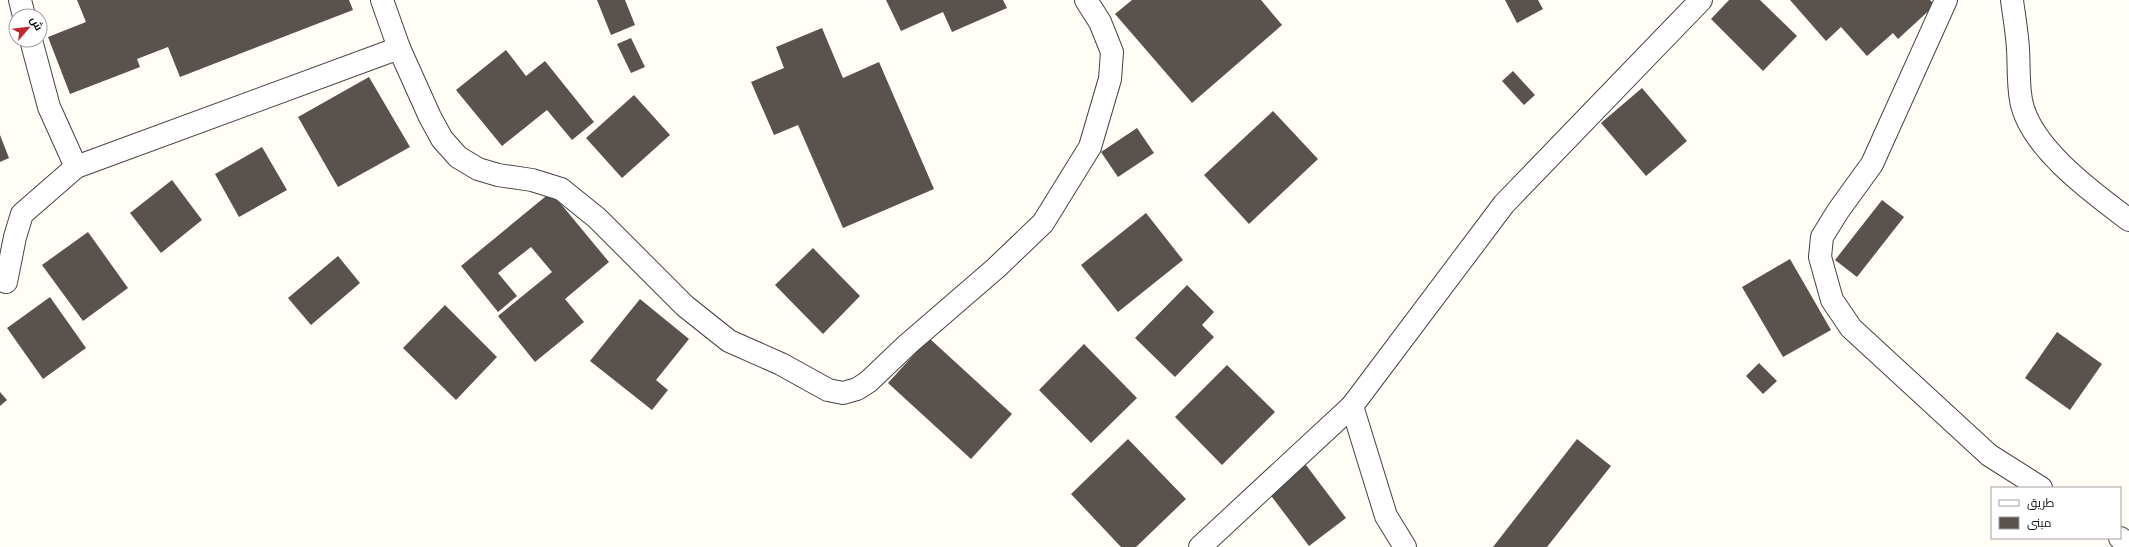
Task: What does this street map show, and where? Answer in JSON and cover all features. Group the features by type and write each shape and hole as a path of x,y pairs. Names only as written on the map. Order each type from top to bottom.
{"street":[{"path":"382,0 399,48 439,134 458,157 478,169 491,173 532,180 561,189 597,218 685,306 729,341 781,364 828,390 843,393 857,389 868,382 908,344 996,268 1043,223 1090,147 1110,79 1112,52 1100,22 1086,0"},
{"path":"1200,547 1352,406 1504,204 1701,0"},
{"path":"1946,0 1872,164 1838,211 1822,237 1820,257 1832,300 1851,328 1989,455 2039,487"},
{"path":"2012,0 2018,48 2021,101 2027,120 2042,144 2087,188 2129,220"},
{"path":"33,48 49,107 76,167"},
{"path":"6,282 15,237 22,214 76,167 399,48"},
{"path":"1352,406 1386,516 1405,547"}],"building":[{"path":"77,0 349,0 353,10 180,77 168,47 137,59 140,67 70,94 48,37 86,22"},
{"path":"597,0 625,0 635,25 611,35"},
{"path":"886,0 1003,0 1007,8 952,32 943,12 901,31"},
{"path":"1132,0 1261,0 1282,25 1192,103 1115,14"},
{"path":"1505,0 1538,0 1543,9 1517,23"},
{"path":"1729,0 1760,0 1797,36 1763,71 1711,19"},
{"path":"1790,0 1930,0 1935,5 1898,39 1893,33 1867,56 1841,27 1826,41"},
{"path":"822,28 843,78 879,62 934,189 843,228 798,125 774,135 751,82 784,68 776,47"},
{"path":"631,38 645,67 631,73 617,44"},
{"path":"506,50 526,76 545,61 594,122 572,140 547,110 502,146 456,90"},
{"path":"1513,71 1535,95 1524,105 1502,81"},
{"path":"369,77 410,147 338,187 298,117"},
{"path":"1642,88 1687,141 1646,176 1601,123"},
{"path":"634,95 670,135 622,178 586,138"},
{"path":"1273,111 1318,159 1249,224 1204,175"},
{"path":"1137,128 1154,153 1118,177 1101,152"},
{"path":"0,135 9,158 0,162"},
{"path":"262,147 287,190 239,217 215,174"},
{"path":"172,180 202,220 161,253 130,213"},
{"path":"551,192 609,262 565,299 584,322 535,362 498,316 552,272 531,247 498,273 517,296 498,312 461,266"},
{"path":"1882,200 1904,217 1857,277 1835,260"},
{"path":"1146,213 1183,260 1118,312 1081,265"},
{"path":"88,232 128,288 83,321 42,265"},
{"path":"813,248 860,296 823,334 775,285"},
{"path":"338,256 360,283 311,325 288,298"},
{"path":"1790,259 1831,330 1783,357 1742,287"},
{"path":"1187,285 1214,312 1202,325 1214,337 1175,377 1135,338"},
{"path":"50,297 86,348 43,379 7,328"},
{"path":"640,299 689,339 656,380 668,390 652,410 590,361"},
{"path":"445,305 497,357 456,400 403,348"},
{"path":"2057,332 2102,364 2070,410 2025,378"},
{"path":"929,338 1012,414 971,459 888,383"},
{"path":"1084,344 1137,398 1091,443 1039,390"},
{"path":"1759,363 1777,381 1763,394 1746,376"},
{"path":"1227,365 1275,412 1222,465 1175,417"},
{"path":"0,392 7,400 0,406"},
{"path":"1128,439 1186,499 1136,547 1121,547 1071,494"},
{"path":"1577,439 1611,466 1547,547 1493,547"},
{"path":"1306,465 1346,518 1309,546 1269,493"}]}
